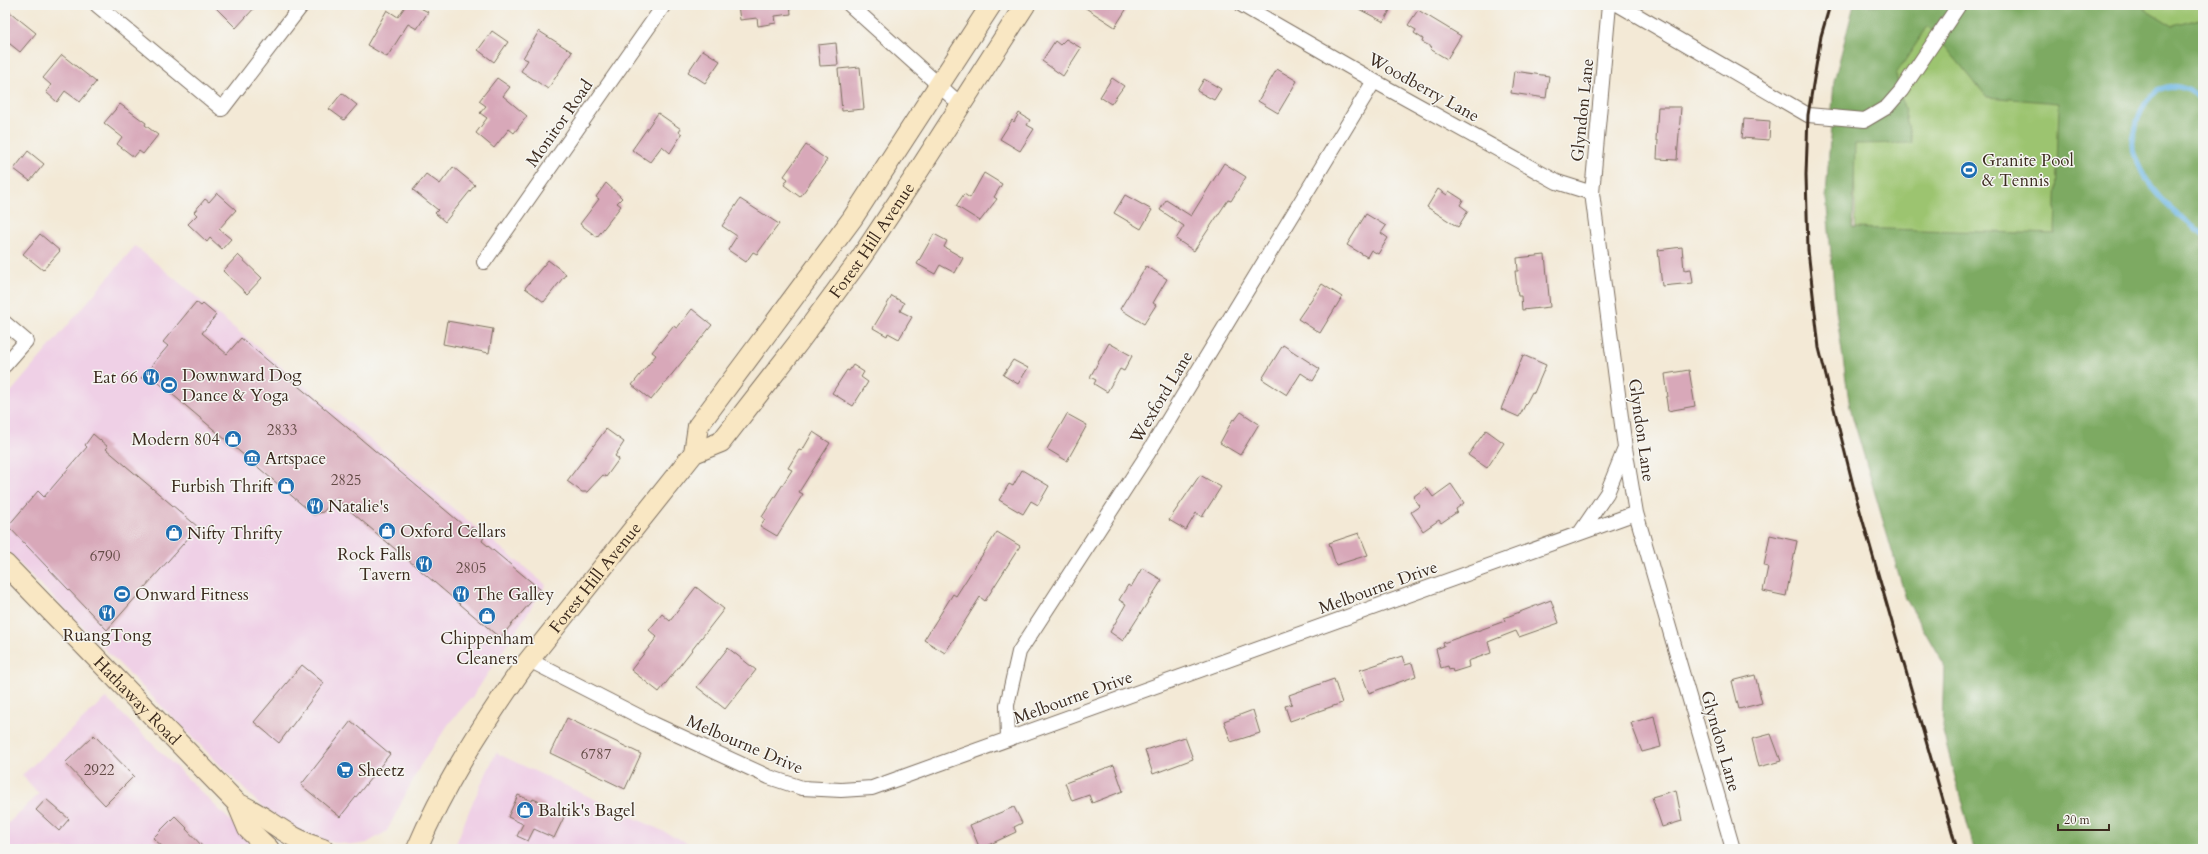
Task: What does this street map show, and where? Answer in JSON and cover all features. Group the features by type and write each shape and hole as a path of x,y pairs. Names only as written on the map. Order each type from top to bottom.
{"main road":[{"name":"Forest Hill Avenue","path":"694,453 698,426 848,225 991,5"},
{"name":"Forest Hill Avenue","path":"417,849 452,778 496,705 529,660 694,453 721,442 798,343 860,259 1025,5"},
{"name":"Hathaway Road","path":"5,564 237,803 248,829 269,849"},
{"name":"Hathaway Road","path":"237,803 257,812 290,837 323,849"}],"street":[{"path":"97,5 222,110 302,5"},
{"name":"Monitor Road","path":"484,262 664,5"},
{"path":"850,5 961,105"},
{"name":"Woodberry Lane","path":"1242,5 1374,81 1558,182 1592,193"},
{"name":"Glyndon Lane","path":"1609,5 1592,193 1625,448 1636,513 1733,849"},
{"path":"1619,5 1808,115 1865,120 1887,107 1901,91 1958,5"},
{"name":"Wexford Lane","path":"1008,739 1007,705 1019,652 1147,455 1374,81"},
{"path":"5,323 26,341 5,365"},
{"path":"1580,533 1607,493 1625,448"},
{"name":"Melbourne Drive","path":"529,660 654,724 769,777 802,788 841,790 872,788 1636,513"}],"shaded area":[{"path":"135,246 546,585 473,696 450,722 420,766 387,831 367,843 355,845 325,841 304,836 258,803 5,549 5,399"},
{"path":"106,698 259,849 5,849 5,826 39,794 22,775"},
{"path":"496,753 701,849 454,849 471,806"}],"green space":[{"path":"1854,5 2143,5 2147,10 2173,26 2203,18 2203,849 1974,849 1942,728 1944,665 1906,599 1850,408 1836,310 1826,196 1834,81","holes":["1928,26 1987,97 2059,103 2055,234 1853,228 1855,144 1912,143 1896,74"]},
{"name":"Granite Pool & Tennis","path":"1872,5 2203,5 2203,34 2081,249 1856,248 1852,69"}],"building":[{"path":"213,5 257,5 236,28"},
{"path":"406,5 415,5 428,12 417,29 408,24 387,57 367,45 387,10 398,17"},
{"path":"738,5 790,5 791,14 775,16 776,23 758,26 757,18 740,20"},
{"path":"1081,5 1129,5 1115,27"},
{"path":"1351,5 1381,5 1390,10 1384,22"},
{"path":"5,8 36,33 20,52 5,40"},
{"path":"1418,10 1461,36 1447,59 1430,49 1432,47 1422,42 1423,39 1414,33 1416,30 1408,25"},
{"path":"492,31 508,42 494,62 478,50"},
{"path":"539,31 572,52 548,89 521,71 528,60 523,58"},
{"path":"1066,39 1081,48 1063,76 1042,61 1055,41 1060,45"},
{"path":"836,43 838,65 820,66 818,45"},
{"path":"703,50 720,61 705,83 688,72"},
{"path":"62,55 96,82 80,102 65,91 57,102 46,92 51,85 43,78"},
{"path":"860,67 864,109 842,111 838,69"},
{"path":"1277,69 1297,81 1278,113 1258,101"},
{"path":"1514,71 1549,76 1546,98 1511,93"},
{"path":"497,78 510,87 503,96 527,116 514,133 509,129 494,148 476,133 487,118 480,113 486,106 479,101"},
{"path":"1112,78 1124,86 1111,104 1100,97"},
{"path":"1204,79 1221,89 1214,100 1197,91"},
{"path":"342,93 357,105 344,120 329,109"},
{"path":"120,104 146,123 145,125 158,135 143,154 139,151 134,157 117,144 122,137 104,123"},
{"path":"1658,107 1681,107 1677,160 1657,159 1658,140 1656,140"},
{"path":"658,113 681,129 679,132 682,134 670,153 662,146 650,162 632,150"},
{"path":"1019,113 1030,120 1027,125 1034,129 1020,151 1000,139 1012,120 1014,122"},
{"path":"1744,119 1770,121 1769,140 1742,138"},
{"path":"806,145 827,160 800,197 784,185 788,179 784,176"},
{"path":"28,151 44,164 30,181 14,169"},
{"path":"1224,163 1246,177 1231,201 1228,200 1194,251 1176,239 1184,226 1160,210 1166,200 1191,216"},
{"path":"453,167 475,185 445,222 435,213 438,210 413,190 426,174 440,184"},
{"path":"984,173 1002,184 994,197 997,199 980,221 956,206 964,194 970,198"},
{"path":"606,183 622,198 617,203 621,206 597,237 580,224 599,199 596,197"},
{"path":"1438,189 1447,195 1449,191 1463,200 1460,205 1468,211 1458,227 1427,207"},
{"path":"217,193 236,210 219,229 231,239 222,249 210,238 207,242 188,224 197,215 194,212 205,199 209,202"},
{"path":"1125,195 1152,210 1141,229 1114,213"},
{"path":"740,199 779,224 757,254 753,252 746,262 728,250 737,236 722,226"},
{"path":"1366,214 1386,226 1381,233 1388,238 1378,254 1371,250 1367,257 1347,245"},
{"path":"40,234 60,251 43,270 23,254"},
{"path":"934,234 947,241 944,247 963,258 955,273 940,265 935,274 917,264"},
{"path":"1682,247 1684,270 1691,269 1693,283 1662,286 1658,250"},
{"path":"238,255 262,278 247,294 223,271"},
{"path":"1545,255 1550,307 1522,310 1521,296 1518,296 1515,271 1518,271 1517,258"},
{"path":"548,260 566,274 544,302 525,288"},
{"path":"1146,266 1167,279 1153,303 1156,305 1144,324 1120,309"},
{"path":"1322,284 1342,297 1320,333 1298,319"},
{"path":"892,296 904,303 900,311 912,317 899,339 888,333 887,336 873,328"},
{"path":"196,302 201,306 203,304 216,315 202,333 227,354 241,338 469,530 472,527 484,537 482,541 541,590 500,638 335,498 323,512 313,514 159,383 141,378 168,346 163,342"},
{"path":"692,309 712,325 651,400 632,385 656,355 652,352 673,326 677,328"},
{"path":"447,321 493,329 489,353 443,344"},
{"path":"1109,343 1132,356 1124,371 1120,369 1107,392 1094,384 1096,380 1090,377"},
{"path":"1283,345 1320,369 1313,381 1301,373 1287,395 1262,379"},
{"path":"1523,355 1546,365 1534,393 1532,392 1519,417 1501,409"},
{"path":"1013,360 1028,368 1018,384 1003,375"},
{"path":"853,365 864,372 861,377 868,382 853,406 832,393 847,370 849,371"},
{"path":"1689,370 1695,406 1668,411 1665,374"},
{"path":"1241,412 1259,424 1240,455 1220,443 1233,419 1235,420"},
{"path":"1067,414 1087,425 1067,461 1047,449"},
{"path":"606,429 624,442 615,456 619,459 606,477 603,475 587,492 582,492 567,481"},
{"path":"1486,430 1504,443 1487,468 1468,455"},
{"path":"813,432 830,443 799,492 803,494 777,536 760,526 765,519 762,517 792,470 788,468 799,450 802,451"},
{"path":"93,434 108,447 106,449 198,527 107,630 8,526 38,491 44,497 87,447 85,445"},
{"path":"1022,470 1049,486 1038,505 1031,501 1023,514 999,500 1009,484 1013,486"},
{"path":"1200,475 1221,487 1202,517 1196,513 1186,530 1169,520"},
{"path":"1451,484 1464,503 1456,509 1457,512 1441,523 1439,520 1423,531 1411,512 1420,506 1413,497 1426,487 1433,497"},
{"path":"997,532 1020,546 985,601 980,597 945,653 924,640 953,594 956,596"},
{"path":"1359,533 1368,555 1336,565 1329,543"},
{"path":"1770,535 1797,541 1786,596 1763,591 1768,567 1764,566"},
{"path":"1142,568 1162,580 1123,641 1110,632 1126,604 1119,600 1128,585 1131,587"},
{"path":"696,587 724,609 659,692 631,670 657,637 649,630 662,614 670,621"},
{"path":"1551,600 1559,623 1519,637 1516,631 1488,642 1491,653 1468,661 1469,667 1453,672 1452,669 1449,670 1448,666 1441,668 1436,649 1444,646 1443,643 1505,621 1504,618"},
{"path":"728,648 756,670 725,709 697,687"},
{"path":"1402,656 1405,665 1412,663 1416,676 1369,693 1360,670"},
{"path":"302,665 324,683 279,743 254,722"},
{"path":"1755,675 1762,703 1739,709 1732,681"},
{"path":"1334,679 1342,703 1290,721 1285,706 1292,704 1289,695"},
{"path":"1253,710 1260,733 1231,742 1224,721"},
{"path":"1654,716 1661,747 1642,752 1631,723"},
{"path":"567,718 641,754 625,789 550,753"},
{"name":"Sheetz","path":"351,721 390,754 340,817 301,785"},
{"path":"1771,734 1781,761 1759,767 1752,739"},
{"path":"94,735 134,776 105,805 65,763"},
{"path":"1185,737 1193,759 1153,774 1145,750"},
{"path":"1114,765 1123,791 1092,803 1089,795 1072,801 1065,783"},
{"path":"1676,790 1682,821 1662,827 1652,797"},
{"path":"518,795 532,801 533,799 545,804 543,808 564,817 554,838 534,829 528,841 517,836 523,824 508,817"},
{"path":"46,799 69,819 59,831 36,810"},
{"path":"1014,807 1022,823 1014,827 1016,832 980,849 970,825"},
{"path":"175,816 205,849 165,849 153,838"}],"waterway":[{"path":"2203,104 2188,90 2177,87 2167,87 2159,90 2145,103 2137,121 2133,143 2137,163 2148,182 2161,199 2176,214 2203,234"}],"railway":[{"path":"1830,5 1821,36 1808,115 1806,175 1808,250 1819,348 1856,497 1957,849"}],"place":[{"name":"Granite Pool & Tennis","path":"1969,170"},
{"name":"Eat 66","path":"151,377"},
{"name":"Downward Dog Dance & Yoga","path":"169,385"},
{"name":"Modern 804","path":"233,439"},
{"name":"Artspace","path":"252,458"},
{"name":"Furbish Thrift","path":"286,486"},
{"name":"Natalie's","path":"315,506"},
{"name":"Oxford Cellars","path":"387,531"},
{"name":"Nifty Thrifty","path":"174,533"},
{"name":"Rock Falls Tavern","path":"424,564"},
{"name":"Onward Fitness","path":"122,594"},
{"name":"The Galley","path":"461,594"},
{"name":"RuangTong","path":"107,613"},
{"name":"Chippenham Cleaners","path":"487,616"},
{"name":"Sheetz","path":"345,770"},
{"name":"Baltik's Bagel","path":"525,810"}]}
